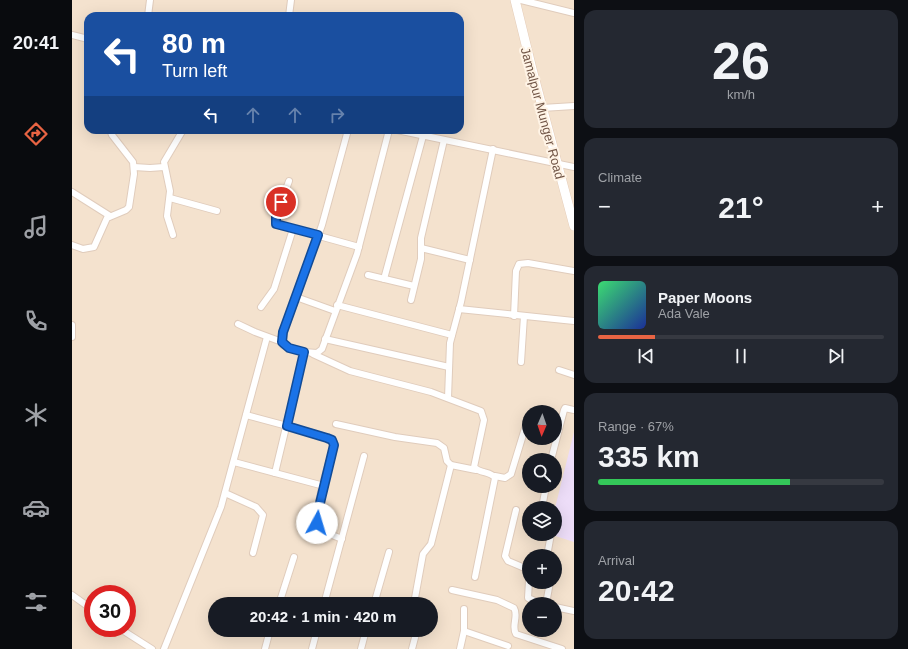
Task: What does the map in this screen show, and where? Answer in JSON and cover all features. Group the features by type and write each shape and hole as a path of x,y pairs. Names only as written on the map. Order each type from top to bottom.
{"street":[{"path":"148,12 150,0"},
{"path":"289,12 290,0"},
{"name":"Jamalpur Munger Road","path":"515,0 556,163 574,226"},
{"path":"521,0 574,13"},
{"path":"72,35 84,38"},
{"path":"542,108 574,106"},
{"path":"72,245 83,249 94,247 105,222 110,216 122,212 129,207 134,167 131,158 112,134"},
{"path":"173,235 167,216 170,198 169,184 164,167 166,159 181,134"},
{"path":"282,342 283,332 318,235 347,134"},
{"path":"313,354 320,352 359,247 388,134"},
{"path":"414,134 493,149 574,168"},
{"path":"384,279 423,136"},
{"path":"411,300 421,259 421,238 444,140"},
{"path":"448,398 452,335 470,260 493,149"},
{"path":"134,167 164,167"},
{"path":"289,181 275,220 280,226 359,247"},
{"path":"72,192 110,216"},
{"path":"170,198 217,211"},
{"path":"262,307 274,289 293,229"},
{"path":"421,248 470,260"},
{"path":"514,316 516,271 519,264 528,263 574,271"},
{"path":"368,275 414,286"},
{"path":"296,297 336,308 452,335"},
{"path":"459,309 514,316 574,321"},
{"path":"521,362 524,316"},
{"path":"238,324 282,342 289,348 313,354 341,368 363,376 448,398 477,409 483,415 482,430 474,463 476,470"},
{"path":"72,325 72,338"},
{"path":"164,649 225,493 267,337"},
{"path":"325,339 449,367"},
{"path":"275,473 304,352"},
{"path":"559,370 574,375"},
{"path":"553,453 564,410 566,408 574,410"},
{"path":"246,415 332,440 333,449 317,514 317,523 322,531 342,539"},
{"path":"336,424 442,445 447,461 451,465 506,478 511,474 522,438"},
{"path":"326,597 364,456"},
{"path":"234,462 324,486"},
{"path":"415,597 423,554 431,544 451,465"},
{"path":"475,577 495,476"},
{"path":"225,493 256,507 263,516 253,553"},
{"path":"516,510 505,556 508,561 522,567"},
{"path":"376,597 389,552"},
{"path":"281,597 294,557"},
{"path":"452,590 497,600 514,608 516,613 515,632 541,646 562,649"},
{"path":"72,595 84,604"},
{"path":"562,608 574,611"},
{"path":"460,649 464,631 464,609"},
{"path":"464,631 508,646"},
{"path":"134,637 152,649"},
{"path":"265,649 268,637"},
{"path":"312,649 315,637"},
{"path":"361,649 364,637"},
{"path":"412,649 415,637"}],"shaded area":[{"path":"72,0 574,0 574,649 72,649"},
{"path":"574,432 574,542 562,538 562,501 557,501 559,493 562,493 562,480"}],"route":[{"path":"281,202 275,220 276,224 318,235 282,337 282,342 284,345 304,352 287,426 317,434 332,440 334,445 317,514 317,523"}]}
